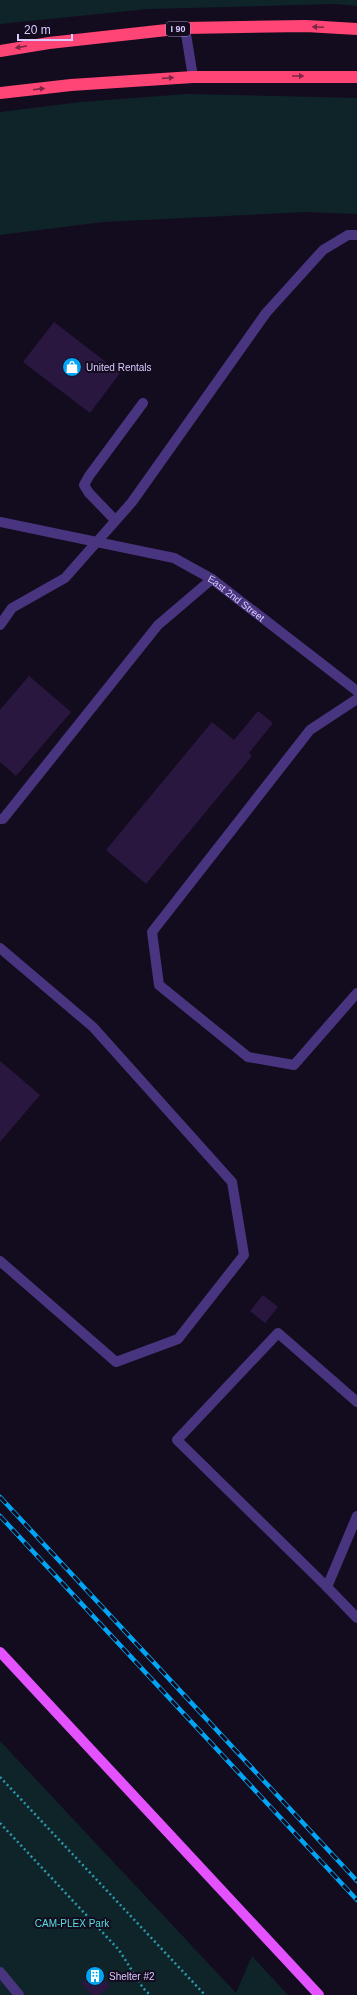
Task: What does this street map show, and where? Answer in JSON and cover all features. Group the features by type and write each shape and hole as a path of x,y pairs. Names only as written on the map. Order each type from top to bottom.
{"highway":[{"name":"I 90","path":"0,51 49,43 185,28 306,26 357,29"},
{"path":"0,93 71,85 193,77 357,77"}],"main road":[{"path":"0,1652 319,1995"}],"street":[{"path":"185,28 193,77"},
{"path":"0,625 12,608 65,578 99,541 115,520 132,502 266,312 323,250 348,235 357,236"},
{"path":"115,520 89,493 84,485 88,476 143,403"},
{"name":"East 2nd Street","path":"0,522 99,541 174,558 212,579 357,691"},
{"path":"0,819 3,819 158,625 212,579"},
{"path":"357,699 310,730 152,932 159,986 248,1057 294,1065 357,994"},
{"path":"0,948 93,1026 232,1182 244,1255 178,1339 116,1362 0,1261"},
{"path":"357,1402 278,1333 177,1440 357,1618"},
{"path":"327,1587 357,1516"},
{"path":"0,1972 20,1995"}],"path":[{"path":"0,1777 205,1995"},
{"path":"0,1823 119,1950 143,1988 150,1995"}],"green space":[{"path":"0,0 357,0 357,6 336,4 148,9 0,24"},
{"path":"187,94 357,98 357,214 305,212 103,222 0,235 0,112 81,102"},
{"name":"CAM-PLEX Park","path":"0,1741 236,1993 252,1956 288,1995 0,1995"}],"building":[{"name":"United Rentals","path":"54,322 120,373 90,413 23,362"},
{"path":"29,676 71,712 16,776 0,762 0,710"},
{"path":"258,711 273,723 249,753 252,756 146,884 106,850 212,722 234,740"},
{"path":"0,1061 40,1095 0,1142"},
{"path":"263,1295 278,1307 265,1323 250,1311"},
{"name":"Shelter #2","path":"96,1970 110,1986 100,1995 91,1995 81,1983"}],"railway":[{"path":"0,1497 357,1881"},
{"path":"0,1516 357,1900"}],"place":[{"name":"United Rentals","path":"72,367"},
{"name":"Shelter #2","path":"95,1976"}]}
